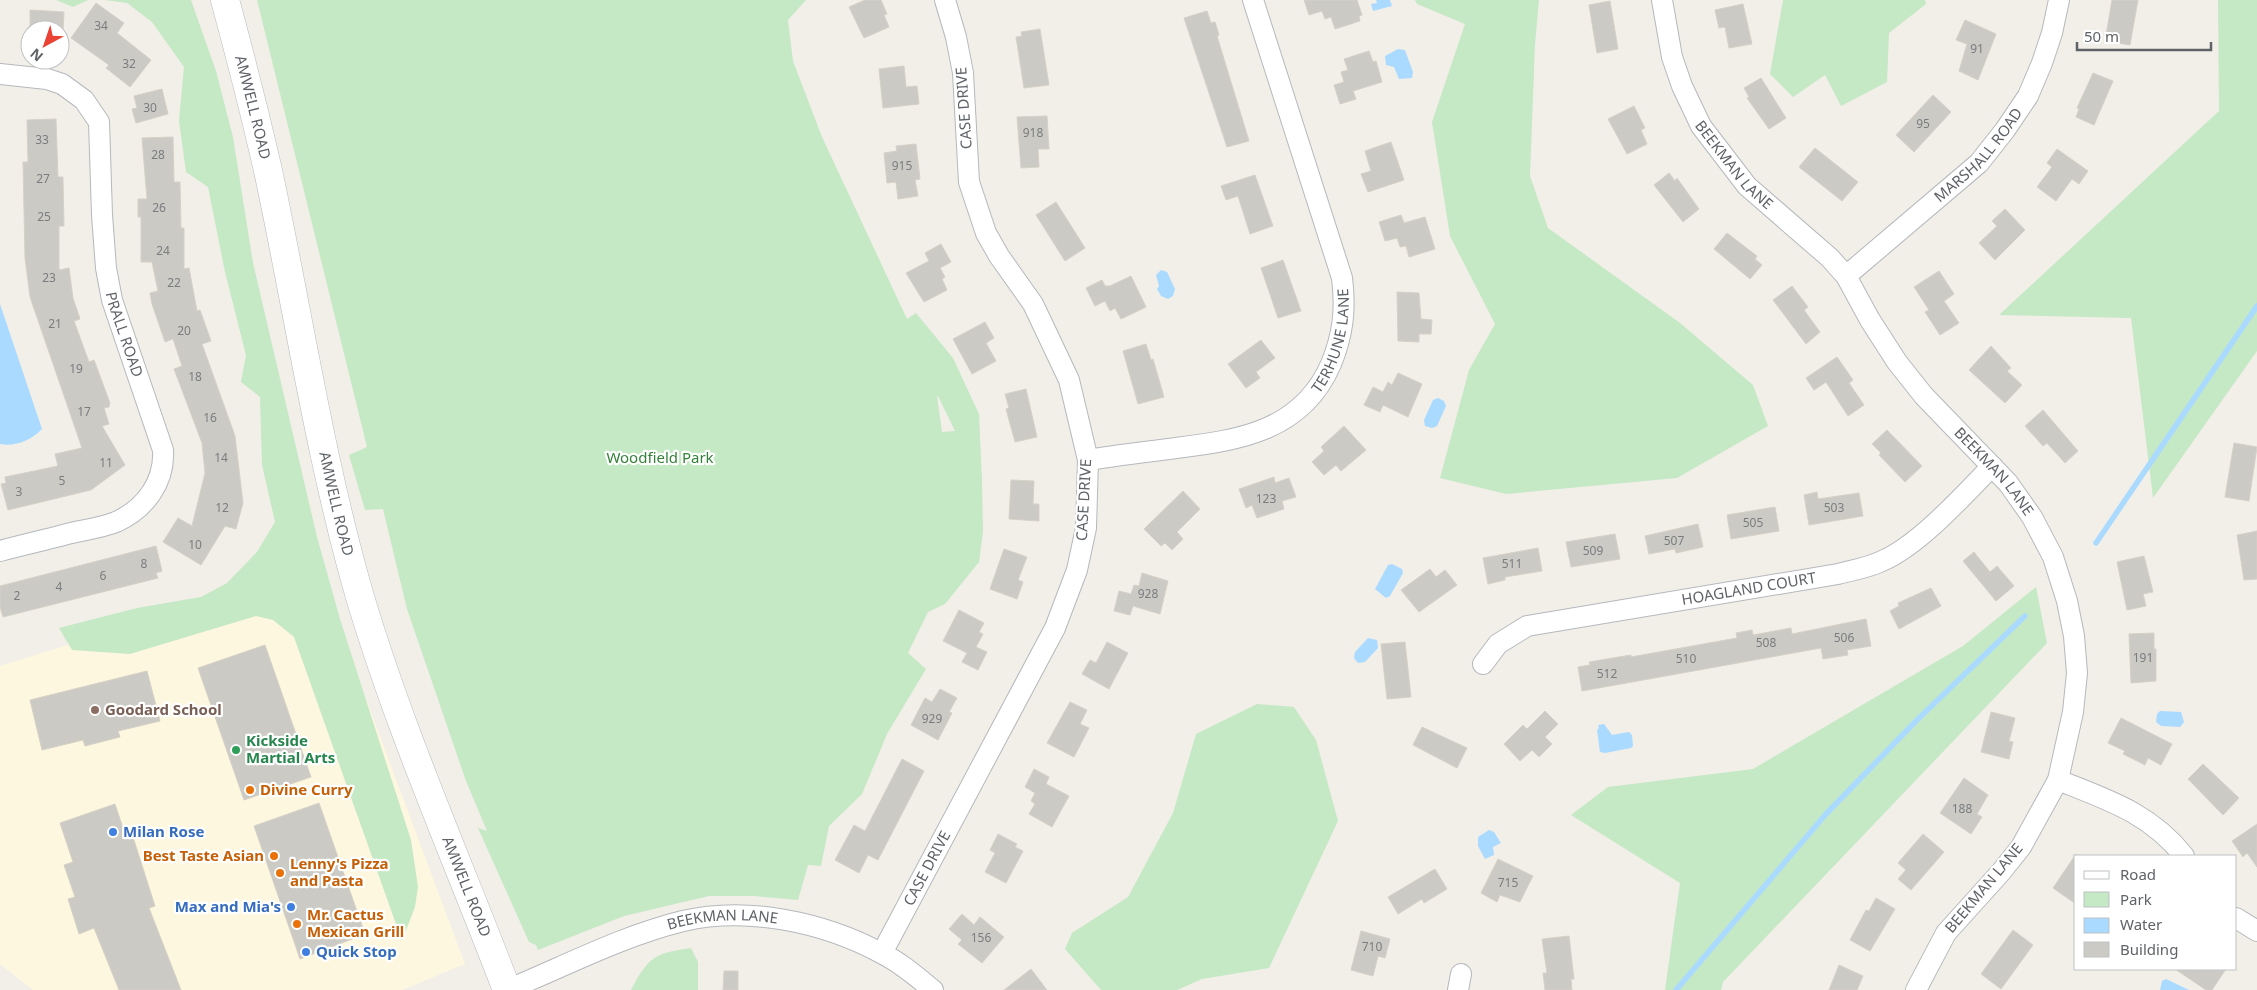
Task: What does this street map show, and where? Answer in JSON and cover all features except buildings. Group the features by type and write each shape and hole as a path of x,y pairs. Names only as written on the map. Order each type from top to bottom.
{"main road":[{"name":"AMWELL ROAD","path":"225,0 267,166 328,472 360,595 387,682 445,835 507,990"}],"street":[{"name":"CASE DRIVE","path":"882,953 1056,628 1077,570 1086,528 1088,460 1068,380 1054,345 1033,304 999,256 976,206 969,182 963,73 956,36 945,0"},
{"name":"TERHUNE LANE","path":"1088,460 1228,442 1264,431 1290,416 1309,398 1326,375 1337,349 1344,309 1342,278 1253,0"},
{"name":"BEEKMAN LANE","path":"1662,0 1672,57 1682,86 1701,126 1747,186 1830,258 1846,276 1870,320 1897,362 1924,396 1992,466 2032,517 2053,557 2067,600 2074,636 2077,673 2073,712 2058,780 2020,847 2001,872 1946,934 1916,990"},
{"name":"MARSHALL ROAD","path":"1846,276 1979,163 2005,130 2028,96 2052,33 2059,0"},
{"name":"PRALL ROAD","path":"0,74 47,79 62,84 84,100 99,122 102,215 106,268 112,300 163,450 164,465 152,492 138,509 115,522 0,551"},
{"name":"HOAGLAND COURT","path":"1483,664 1498,644 1527,626 1838,574 1883,561 1909,544 1992,466"},
{"path":"2058,780 2126,807 2171,840 2183,855"},
{"name":"BEEKMAN LANE","path":"507,990 640,934 684,921 712,917 773,919 811,926 842,935 882,953 933,990"},
{"path":"2237,919 2257,931"}],"shaded area":[{"path":"317,568 465,964 402,990 33,990 0,964 0,666"}],"green space":[{"path":"56,0 88,0 73,7"},
{"path":"105,0 191,0 216,71 233,137 253,263 317,537 340,619 411,840 418,887 415,907 402,941 294,637 273,620 256,616 130,654 72,650 59,628 137,608 201,597 227,583 257,552 275,522 262,465 260,397 241,382 246,355 225,272 208,187 186,172 179,121 184,67 152,22 127,3"},
{"name":"Woodfield Park","path":"257,0 806,0 788,20 793,61 822,137 907,319 916,313 953,358 979,414 983,531 979,562 945,604 928,612 908,653 926,669 887,734 862,794 829,826 821,866 808,865 798,900 754,896 709,896 624,916 538,950 536,945 529,942 478,828 487,831 466,781 407,609 383,509 365,510 349,455 367,447","holes":["938,396 955,431 942,432"]},
{"path":"1415,0 1539,0 1535,44 1530,176 1548,228 1680,323 1753,385 1768,426 1677,478 1506,494 1440,478 1469,370 1495,324 1450,236 1432,122 1465,24 1417,4"},
{"path":"1783,0 1925,0 1926,4 1889,33 1887,82 1841,106 1825,75 1793,97 1770,74"},
{"path":"2218,0 2257,0 2257,351 2153,498 2131,318 1999,315 2219,111"},
{"path":"2036,587 2047,643 1723,982 1721,990 1665,990 1680,883 1571,815 1608,787 1753,769 1963,646"},
{"path":"1257,704 1294,707 1316,740 1338,821 1269,968 1202,979 1177,990 1101,990 1065,949 1072,933 1128,897 1173,813 1196,734"},
{"path":"691,948 698,962 698,990 631,990 642,970 654,958 669,952"}],"water":[{"path":"1376,0 1390,0 1392,6 1373,11 1371,4 1377,3"},
{"path":"1398,49 1405,50 1413,72 1412,78 1399,79 1394,67 1386,65 1385,56"},
{"path":"1161,270 1167,272 1175,289 1173,296 1168,299 1161,296 1157,289 1159,286 1156,275"},
{"path":"0,304 42,429 28,439 6,445 0,444"},
{"path":"1438,398 1444,401 1446,406 1437,426 1432,428 1425,426 1424,420 1433,400"},
{"path":"1392,564 1402,569 1403,573 1390,596 1386,598 1375,589 1388,565"},
{"path":"1368,638 1377,640 1378,648 1365,662 1358,663 1354,658 1355,652"},
{"path":"2160,711 2181,712 2184,722 2180,727 2161,726 2156,722 2157,714"},
{"path":"1604,724 1612,735 1629,732 1632,735 1633,746 1605,753 1600,752 1597,730 1599,728 1598,725"},
{"path":"1489,830 1494,832 1501,843 1493,847 1494,855 1485,859 1478,846 1478,837"},
{"path":"2166,979 2189,990 2160,990 2162,981"}],"waterway":[{"path":"2096,543 2257,306"},
{"path":"1676,990 1826,814 1916,721 2025,616"}],"place":[{"name":"Goodard School","path":"95,710"},
{"name":"Kickside Martial Arts","path":"236,750"},
{"name":"Divine Curry","path":"250,790"},
{"name":"Milan Rose","path":"113,832"},
{"name":"Best Taste Asian","path":"274,856"},
{"name":"Lenny's Pizza and Pasta","path":"280,873"},
{"name":"Max and Mia's","path":"291,907"},
{"name":"Mr. Cactus Mexican Grill","path":"297,924"},
{"name":"Quick Stop","path":"306,952"}]}
